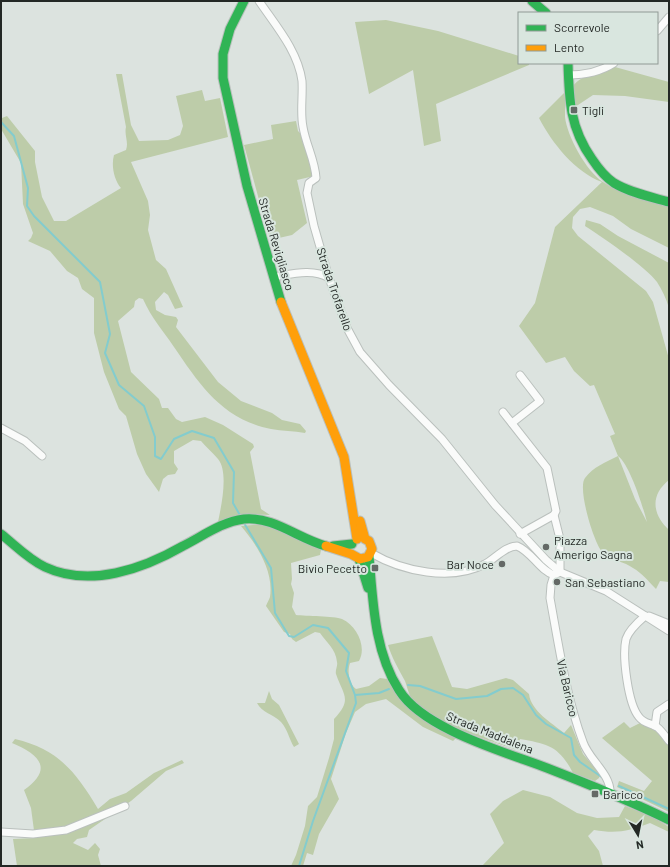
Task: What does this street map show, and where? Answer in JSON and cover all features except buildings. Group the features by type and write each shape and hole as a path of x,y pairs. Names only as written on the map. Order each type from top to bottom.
{"street":[{"name":"Strada Revigliasco","path":"244,1 230,29 223,54 223,78 227,101 247,186 286,314 344,457 357,547 371,545 370,554"},
{"name":"Strada Trofarello","path":"259,1 292,48 298,62 302,80 303,129 316,166 316,178 309,183 307,193 314,226 329,278 347,328 360,352 388,385 442,439 520,534"},
{"path":"532,1 545,12"},
{"path":"658,30 669,17"},
{"path":"568,64 570,107 573,128 582,148 597,167 614,183 669,202"},
{"path":"568,75 600,71 612,64"},
{"path":"274,277 306,272 324,275 329,278"},
{"path":"512,423 540,401 520,375"},
{"path":"503,412 547,468 556,511 554,515 560,538 557,574"},
{"path":"1,428 25,441 42,456"},
{"path":"554,515 544,518 520,534 546,560 557,574"},
{"path":"1,534 44,566 67,575 89,576 121,571 154,560 207,532 233,522 251,519 266,520 307,540 326,546 357,547 367,558 370,554 386,561 430,572 454,573 473,570 483,566 509,548 517,546 526,551 539,564 557,574 606,591 669,632"},
{"name":"Strada Maddalena","path":"357,547 372,600 381,648 388,669 399,689 411,705 433,722 454,732 610,793 669,820"},
{"name":"Strada Maddalena","path":"370,554 372,600"},
{"name":"Via Baricco","path":"557,574 551,585 550,598 568,699 584,745 608,781 610,793"},
{"path":"669,624 651,616 645,616 630,631 626,639 628,681 639,718 646,724 655,726 669,741"},
{"path":"655,726 657,712 669,704"},
{"path":"2,833 33,834 66,830 125,806"}],"green space":[{"path":"386,20 438,31 518,56 518,64 529,65 436,104 441,141 424,146 413,70 369,94 355,22"},
{"path":"615,67 669,82 669,102 625,96 593,95 575,107 573,86 577,82 587,76"},
{"path":"116,74 122,74 131,125 139,141 168,140 180,135 183,126 176,96 202,90 205,101 220,98 228,137 131,162 148,201 150,215 148,230 156,260 166,269 183,307 175,309 168,295 164,292 155,302 156,310 165,315 176,317 178,320 176,327 218,382 241,401 272,413 282,420 300,424 306,431 305,433 271,429 254,424 226,409 203,387 193,374 146,306 143,299 139,298 135,301 134,307 118,321 131,372 159,399 162,408 168,408 176,419 182,422 205,417 223,425 253,444 254,447 250,452 261,509 270,515 250,514 218,522 224,481 223,472 218,459 201,441 193,440 174,451 174,463 178,469 175,474 168,475 163,479 159,492 146,474 137,454 126,416 119,409 104,372 94,333 94,298 82,289 78,278 67,271 50,251 28,241 33,233 23,204 21,163 1,129 2,118 7,116 35,151 35,162 42,197 54,221 66,221 121,188 115,177 113,159 114,155 126,150 127,144 126,127"},
{"path":"565,92 565,117 569,134 578,152 590,170 603,182 618,191 669,207 669,248 631,229 613,216 590,207 580,209 573,217 572,228 578,236 646,291 653,302 669,359 669,480 659,492 656,498 656,505 659,518 669,530 669,582 660,581 656,589 636,570 603,553 599,548 591,528 583,493 585,478 596,468 618,456 610,436 615,434 594,385 590,386 574,371 565,357 546,363 519,326 535,303 555,227 602,182 583,171 565,156 544,128 539,118","holes":["618,456 623,461 636,487 647,522 635,499"]},
{"path":"296,121 298,131 311,157 314,176 297,180 307,223 292,235 270,240 244,145 273,139 271,125"},
{"path":"586,220 600,224 618,236 669,263 669,308 661,288 644,268 585,226"},
{"path":"265,524 321,550 320,555 291,563 291,584 294,593 292,607 296,615 342,619 347,622 356,632 361,643 362,650 359,661 350,663 349,666 349,677 354,687 356,689 369,686 380,678 387,679 400,699 408,707 435,727 456,738 453,741 423,727 386,699 366,704 355,712 346,733 331,779 339,799 319,834 313,855 307,853 303,866 291,866 305,826 308,806 317,797 329,758 334,739 334,719 340,712 345,702 345,697 336,674 337,664 335,653 320,633 315,632 296,642 292,639 290,634 284,632 266,606 270,597 271,587 267,568 253,541 241,526"},
{"path":"432,636 452,687 467,689 506,678 513,680 529,694 538,711 564,733 571,725 583,754 600,774 599,778 595,781 573,773 563,757 552,748 545,745 520,739 516,750 459,729 430,715 418,707 409,694 405,681 393,659 388,645"},
{"path":"269,691 272,699 279,705 299,744 294,747 281,722 262,709 257,703 265,703"},
{"path":"624,722 630,728 640,723 655,730 669,744 669,812 617,787 619,781 644,791 652,781 602,738"},
{"path":"15,739 30,743 43,749 64,764 82,784 98,809 110,799 126,793 154,773 182,760 184,763 166,771 131,801 89,830 87,837 77,839 73,843 88,850 95,843 100,849 98,855 101,866 17,866 13,839 35,838 31,808 24,790 39,775 41,768 35,757 21,747 12,743"},
{"path":"523,790 550,797 577,813 597,818 619,817 625,806 653,817 669,827 669,832 650,823 636,828 616,832 594,830 588,836 599,851 603,866 482,866 504,843 490,814 503,801"}],"waterway":[{"path":"1,122 14,136 28,188 27,206 34,216 100,282 110,334 105,353 119,385 144,406 155,437 155,456 161,459 174,439 192,431 214,438 234,472 233,503 241,517"},
{"path":"244,523 271,568 275,613 289,636 294,637 313,625 328,628 349,653 346,671 355,695 356,703 313,821 299,866"},
{"path":"408,685 420,686 456,699 487,696 501,689 513,688 523,695 536,715 546,724 571,738 574,755 580,762 603,778"},
{"path":"355,695 379,693 389,689"},
{"path":"619,786 669,809"}],"traffic: fast":[{"path":"244,1 230,29 223,54 223,78 247,186 281,302"},
{"path":"532,1 545,12"},
{"path":"568,64 570,101 575,125 579,136 597,166 614,183 641,194 669,202"},
{"path":"1,534 39,564 62,573 80,576 98,576 134,568 151,562 220,526 244,519 255,519 276,524 316,543 326,546"},
{"path":"333,546 352,544"},
{"path":"369,556 376,625 384,659 399,690 411,704 445,728 466,738 593,786 669,820"},
{"path":"359,559 368,588"}],"traffic: slow":[{"path":"281,302 344,457 357,539"},
{"path":"326,546 351,554 360,559 368,557 372,549 369,541 365,539 360,521"}],"place":[{"name":"Tigli","path":"574,110"},
{"name":"Piazza Amerigo Sagna","path":"546,547"},
{"name":"Bar Noce","path":"502,564"},
{"name":"Bivio Pecetto","path":"375,568"},
{"name":"San Sebastiano","path":"557,582"},
{"name":"Baricco","path":"595,794"}]}
